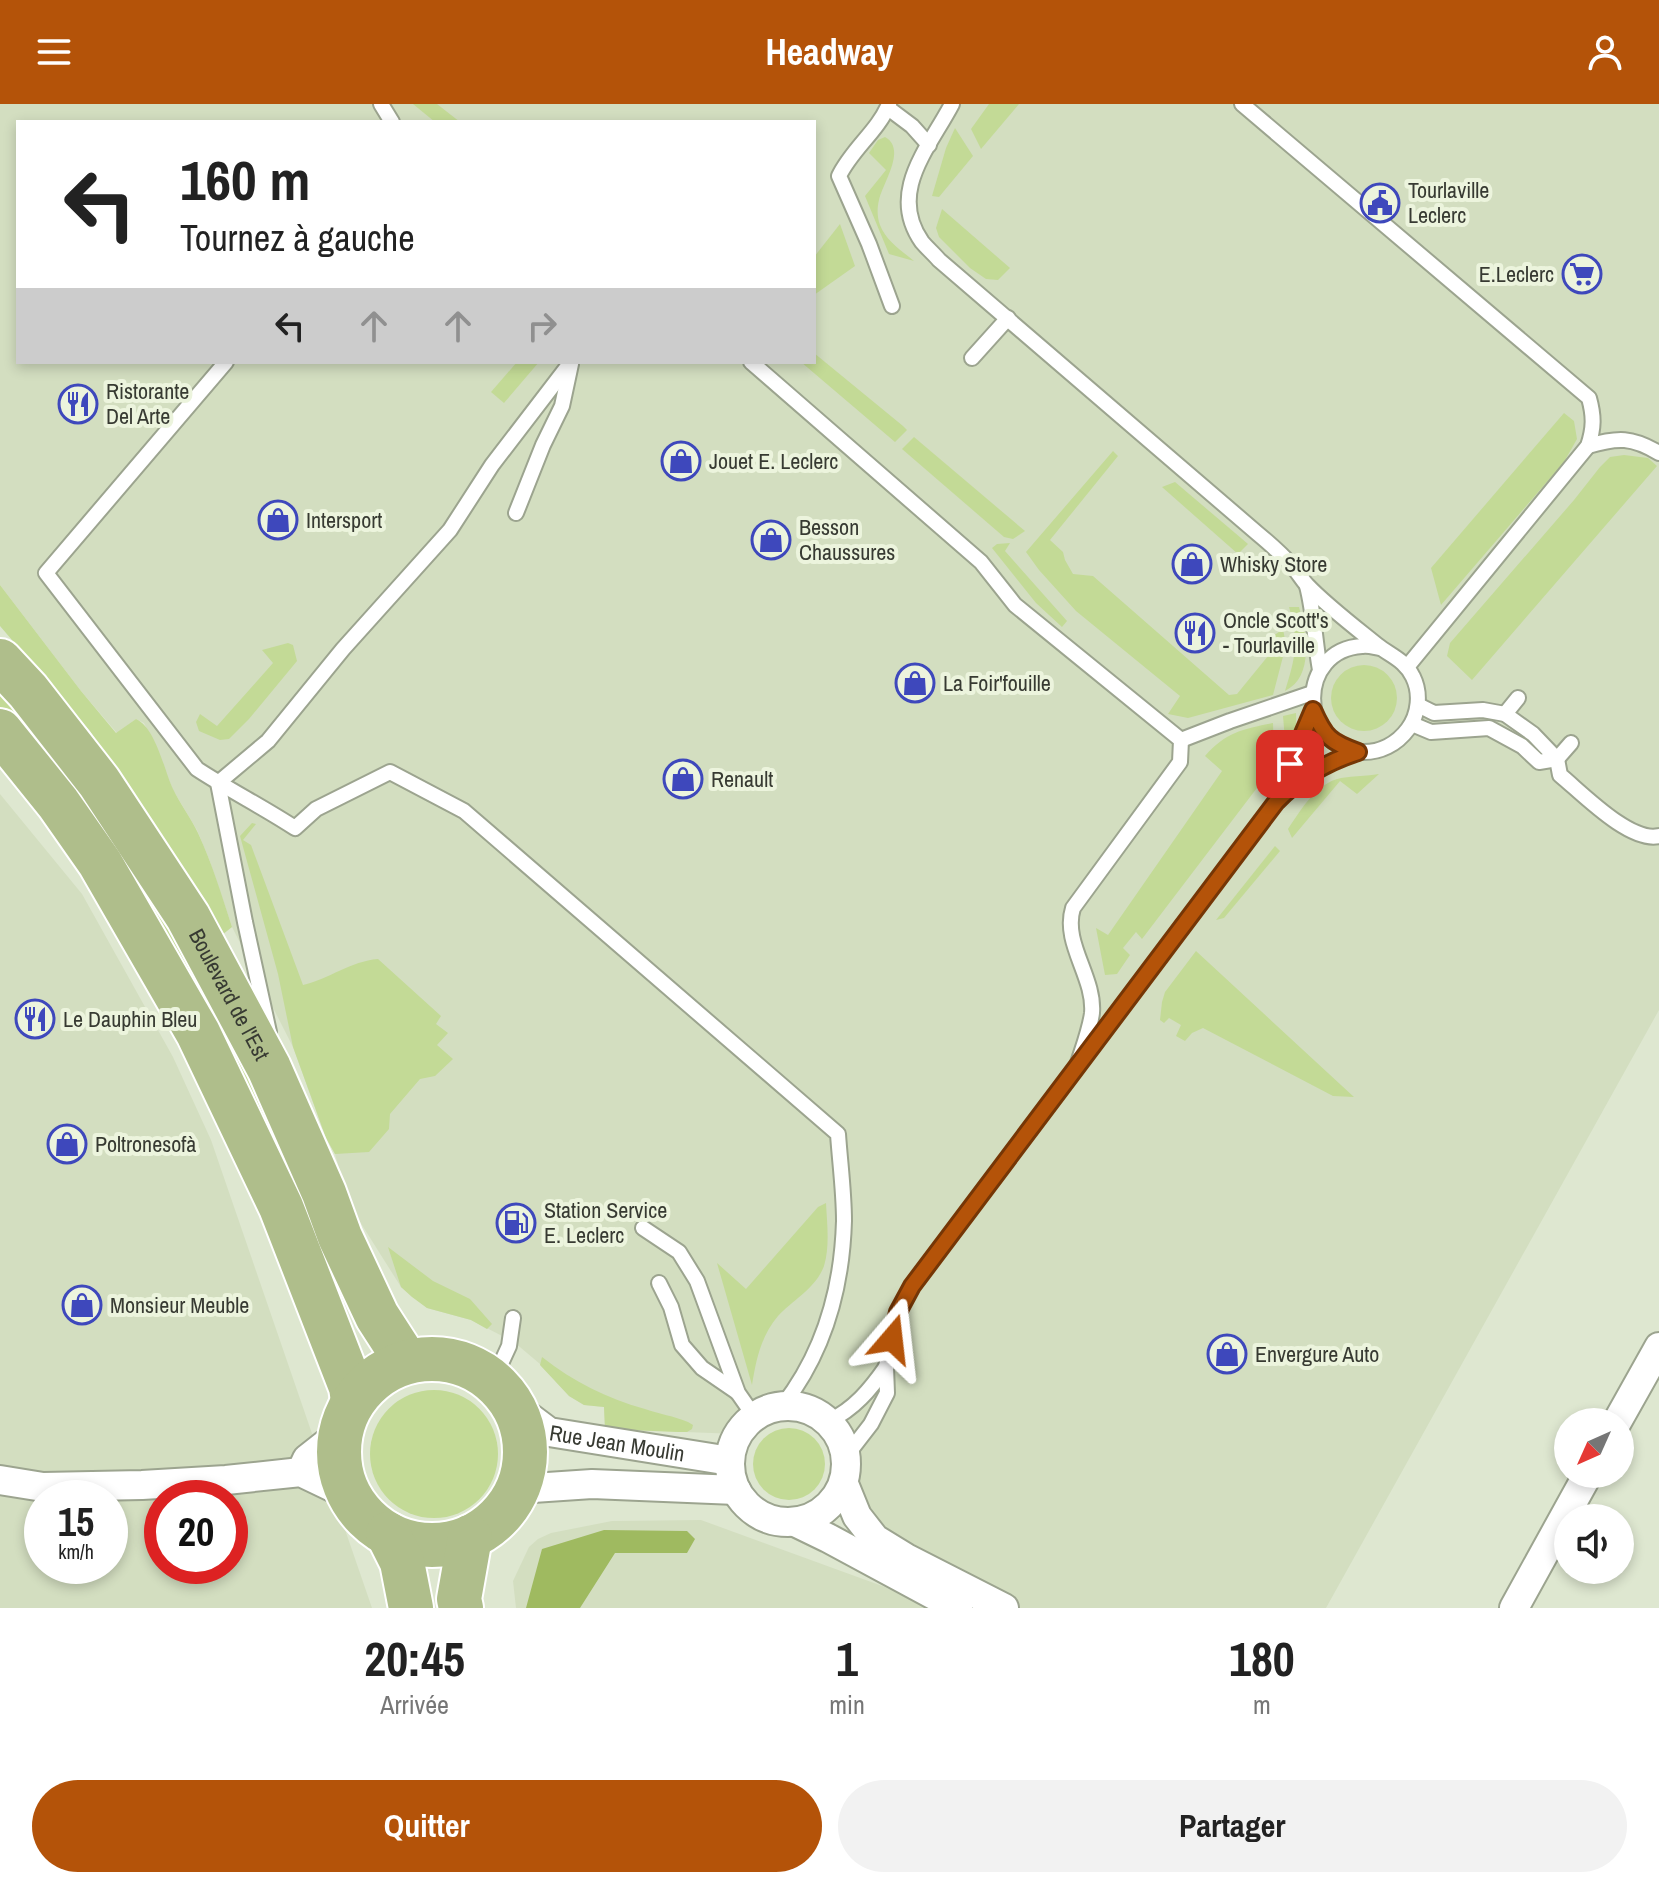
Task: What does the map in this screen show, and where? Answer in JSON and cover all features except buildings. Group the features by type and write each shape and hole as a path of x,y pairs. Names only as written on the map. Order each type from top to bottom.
{"main road":[{"name":"Boulevard de l'Est","path":"0,661 28,691 99,782 188,917 269,1068 370,1303 406,1361"},
{"name":"Boulevard de l'Est","path":"0,731 58,803 100,863 198,1033 281,1207 351,1387 346,1417"},
{"path":"437,1358 467,1365 503,1393 523,1432 525,1460 518,1489 506,1509 490,1525 470,1537 443,1545 415,1544 372,1524 349,1495 339,1465 346,1417 367,1383 385,1370 406,1361 437,1358"},
{"path":"388,1534 402,1562 411,1608"},
{"path":"461,1608 459,1599 470,1537"}],"street":[{"path":"1625,1408 1659,1347"},
{"name":"Rue Jean Moulin","path":"503,1393 549,1432 730,1461"},
{"path":"783,1405 815,1411 829,1421 840,1436 847,1455 844,1484 827,1509 809,1519 795,1522 768,1519 755,1512 736,1490 731,1476 732,1447 738,1434 754,1416 783,1405"},
{"path":"301,1472 307,1459 346,1417"},
{"path":"0,1480 43,1487 226,1480 301,1472 349,1495"},
{"name":"Rue Jean Moulin","path":"518,1489 592,1484 736,1490"},
{"path":"844,1484 857,1516 875,1539 1004,1608"},
{"path":"1514,1608 1580,1488"},
{"path":"795,1522 958,1608"}],"lane":[{"path":"847,1455 871,1424 887,1393 886,1367 898,1312 912,1286 1276,802 1286,791 1334,759 1389,746 1402,737 1412,724 1418,705 1414,679 1395,655 1380,648 1307,585 1257,533 939,260 922,242 907,202 911,178 952,104"},
{"path":"1242,104 1589,398 1594,416 1588,446 1407,667"},
{"path":"892,306 839,176 844,164 889,106 929,145"},
{"path":"972,358 1008,318"},
{"path":"224,364 46,573 197,769 295,828 316,809 390,772 464,811 838,1134 844,1219 832,1308 804,1376 783,1405"},
{"path":"218,783 268,741 343,649 450,530 492,465 570,364"},
{"path":"516,513 562,406 572,364"},
{"path":"753,364 981,562 1015,605 1181,740"},
{"path":"1588,446 1627,439 1659,453"},
{"path":"1307,585 1320,670"},
{"path":"1358,752 1338,745 1322,730 1313,710 1312,693 1320,670 1332,657 1346,649 1363,646 1380,648"},
{"path":"1181,740 1312,693"},
{"path":"1505,714 1518,698"},
{"path":"1418,705 1434,713 1483,710 1505,714 1533,734 1557,759 1560,775 1626,830 1651,838 1659,836"},
{"path":"1276,802 1313,710"},
{"path":"1412,724 1431,732 1489,728 1522,746 1539,762 1557,759 1571,743"},
{"path":"1078,1063 1092,1013 1090,993 1069,919 1073,908 1180,762 1181,740"},
{"path":"218,783 270,1036 269,1068"},
{"path":"643,1228 679,1252 697,1281 738,1393 754,1416"},
{"path":"659,1283 671,1307 682,1345 702,1368 738,1393"},
{"path":"503,1393 513,1318"},
{"path":"829,1421 845,1413 869,1391 886,1367"}],"shaded area":[{"path":"0,104 1659,104 1659,1010 1326,1608 1004,1608 875,1539 847,1474 847,1455 840,1436 829,1421 815,1411 783,1405 768,1409 754,1416 738,1434 605,1429 604,1407 584,1405 569,1396 540,1364 514,1342 471,1320 427,1308 401,1287 350,1206 335,1154 326,1138 293,1047 232,927 197,830 173,790 144,723 136,719 117,733 0,585"},
{"path":"413,104 437,104 457,120 433,120"},
{"path":"989,104 1019,104 981,149 971,129"},
{"path":"955,128 973,156 939,197 932,196 946,148"},
{"path":"885,137 891,142 894,157 879,200 879,222 890,241 914,261 889,254 865,196 886,170 869,153 878,140"},
{"path":"942,209 1010,268 998,280 986,279 970,268 939,237 936,228"},
{"path":"840,224 855,266 816,294 816,254"},
{"path":"816,355 907,430 895,442 803,364 816,364"},
{"path":"515,364 537,364 504,403 491,392"},
{"path":"1564,413 1574,421 1577,439 1564,462 1441,605 1431,568"},
{"path":"914,437 1025,531 1013,539 1004,537 902,449"},
{"path":"1113,451 1118,456 1050,540 1063,552 1073,574 1093,576 1229,695 1237,694 1268,656 1259,646 1283,629 1286,645 1273,695 1188,718 1168,714 1180,696 1076,611 1026,552"},
{"path":"1610,457 1648,458 1657,466 1472,680 1447,656 1450,643 1600,467"},
{"path":"1175,482 1248,544 1238,554 1162,487"},
{"path":"1010,543 1005,551 1067,621 1062,627 1036,603 992,548 997,544"},
{"path":"0,585 116,733 136,719 149,731 173,789 198,833 212,868 232,927 222,935 90,731 0,626"},
{"path":"1289,607 1299,607 1306,653 1301,675 1285,691 1295,649"},
{"path":"288,643 293,645 297,661 229,739 220,740 199,731 196,722 200,714 217,726 273,663 262,650"},
{"path":"1370,665 1388,674 1395,685 1395,711 1388,722 1377,729 1358,731 1345,726 1336,717 1331,692 1336,679 1345,670"},
{"path":"0,683 121,840 237,1042 309,1210 301,1212 59,777 0,708"},
{"path":"1296,713 1294,743 1280,771 1285,740 1283,716"},
{"path":"1273,723 1272,752 1263,780 1142,939 1136,932 1123,948 1130,955 1117,974 1105,975 1096,928 1108,935 1222,771 1205,756 1236,733"},
{"path":"1379,774 1357,794 1340,781 1292,838 1288,829 1310,798 1324,785 1341,778"},
{"path":"0,794 82,894 173,1057 211,1140 372,1608 0,1608"},
{"path":"252,823 256,824 243,840 251,845 303,985 359,963 378,959 441,1016 436,1024 448,1033 437,1045 453,1059 435,1076 420,1079 390,1114 389,1129 369,1152 335,1154 326,1138 293,1047 278,974 240,836"},
{"path":"1275,846 1280,851 1224,918 1216,920"},
{"path":"1196,951 1354,1097 1333,1096 1203,1028 1185,1041 1176,1036 1181,1025 1169,1018 1164,1023 1160,1020 1162,1002 1165,992"},
{"path":"826,1203 828,1243 824,1266 810,1287 778,1316 767,1332 752,1385 717,1263 746,1289 818,1207"},
{"path":"388,1247 433,1281 470,1299 492,1324 487,1329 471,1320 427,1308 412,1297 401,1287"},
{"path":"542,1357 591,1388 631,1405 688,1422 693,1425 692,1429 678,1432 605,1429 604,1407 584,1405 569,1396 540,1365"},
{"path":"434,1390 459,1395 479,1409 493,1429 498,1454 493,1479 479,1499 459,1513 434,1518 409,1513 389,1499 375,1479 370,1454 375,1429 389,1409 409,1395"},
{"path":"789,1428 809,1434 819,1444 825,1464 819,1484 809,1494 789,1500 769,1494 759,1484 753,1464 759,1444 769,1434"},
{"path":"701,1520 885,1587 927,1608 516,1608 513,1581 529,1547 538,1539 551,1533 612,1521"},
{"path":"604,1530 687,1531 695,1539 687,1553 615,1553 580,1608 526,1608 542,1549"}],"place":[{"name":"Tourlaville Leclerc","path":"1380,203"},
{"name":"E.Leclerc","path":"1582,274"},
{"name":"Ristorante Del Arte","path":"78,404"},
{"name":"Jouet E. Leclerc","path":"681,461"},
{"name":"Intersport","path":"278,520"},
{"name":"Besson Chaussures","path":"771,540"},
{"name":"Whisky Store","path":"1192,564"},
{"name":"Oncle Scott's - Tourlaville","path":"1195,633"},
{"name":"La Foir'fouille","path":"915,683"},
{"name":"Renault","path":"683,779"},
{"name":"Le Dauphin Bleu","path":"35,1019"},
{"name":"Poltronesofà","path":"67,1144"},
{"name":"Station Service E. Leclerc","path":"516,1223"},
{"name":"Monsieur Meuble","path":"82,1305"},
{"name":"Envergure Auto","path":"1227,1354"}],"route":[{"path":"892,1339 898,1312 912,1286 1276,802 1303,778 1334,759 1358,752 1338,745 1322,730 1313,710 1290,764"}]}
